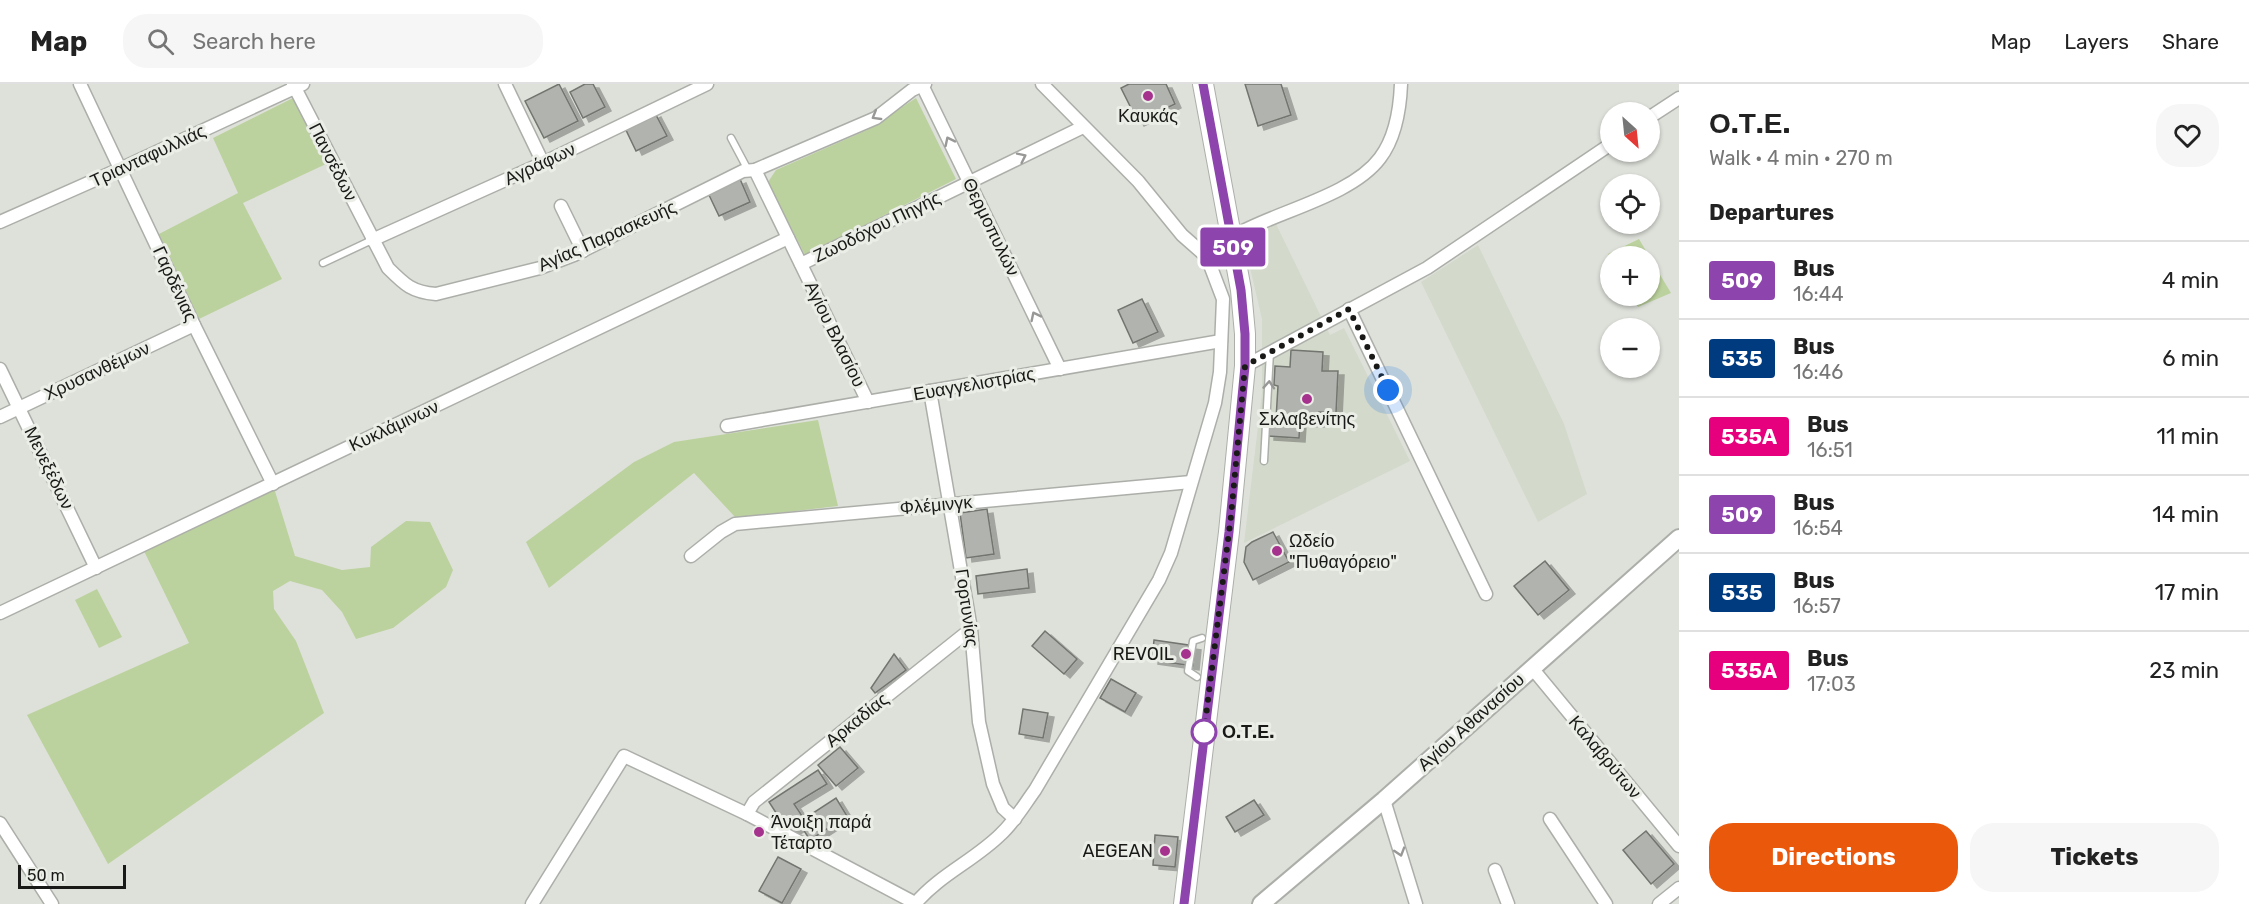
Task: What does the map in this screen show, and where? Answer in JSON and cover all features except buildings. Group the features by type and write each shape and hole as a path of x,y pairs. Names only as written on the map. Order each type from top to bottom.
{"main road":[{"path":"1184,904 1229,532 1245,366 1241,290 1203,84"}],"street":[{"name":"Γαρδένιας","path":"80,84 122,168 194,325 273,484"},
{"path":"505,84 543,163"},
{"name":"Αγράφων","path":"372,240 543,163 707,84"},
{"path":"532,904 624,756 747,814 915,904 944,876 1000,835 1016,819 1159,580 1171,553 1215,403 1221,372 1223,299 1207,257 1182,235 1131,174 1042,84"},
{"path":"1207,257 1231,237 1339,189 1364,174 1380,158 1393,135 1401,84"},
{"name":"Τριανταφυλλιάς","path":"0,222 122,168 297,85"},
{"name":"Πανσέδων","path":"297,85 372,240"},
{"name":"Αγίας Παρασκευής","path":"372,240 388,268 406,286 420,292 436,294 540,268 583,251 751,170 876,118 912,90 923,85"},
{"name":"Θερμοπυλών","path":"923,85 1060,369"},
{"path":"1660,110 1679,98"},
{"name":"Ζωοδόχου Πηγής","path":"801,264 1083,127"},
{"path":"1245,366 1426,268 1600,151"},
{"name":"Αγίου Βλασίου","path":"751,170 788,238 868,402"},
{"path":"561,206 583,251"},
{"name":"Κυκλάμινων","path":"0,614 788,238"},
{"path":"1349,309 1486,594"},
{"name":"Χρυσανθέμων","path":"0,417 194,325"},
{"name":"Ευαγγελιστρίας","path":"727,426 1221,341"},
{"name":"Μενεξέδων","path":"0,369 96,567"},
{"name":"Γορτυνίας","path":"930,391 971,629 979,722 993,784 1003,808 1016,819"},
{"name":"Φλέμινγκ","path":"691,556 735,524 1191,482"},
{"name":"Αγίου Αθανασίου","path":"1261,904 1384,800 1679,538"},
{"name":"Αρκαδίας","path":"747,814 754,802 971,629"},
{"name":"Καλαβρύτων","path":"1532,668 1679,846"},
{"path":"1384,800 1416,904"},
{"path":"1550,819 1606,904"},
{"path":"0,823 52,904"},
{"path":"1495,870 1508,904"},
{"path":"1659,904 1679,888"}],"lane":[{"path":"731,138 751,170"},
{"path":"323,263 372,240"},
{"path":"1264,461 1270,352"},
{"path":"1197,677 1188,671 1193,641 1202,638"}],"shaded area":[{"path":"1276,224 1330,335 1344,328 1410,461 1244,543 1262,393 1262,319 1243,238"},
{"path":"1478,245 1564,424 1587,494 1538,522 1421,282"}],"green space":[{"path":"293,98 326,164 243,203 282,279 199,319 159,234 238,193 213,138"},
{"path":"916,98 956,179 805,255 768,182 776,170 867,130"},
{"path":"1639,239 1643,246 1625,246"},
{"path":"1660,275 1671,293 1660,298"},
{"path":"818,420 838,506 736,518 694,473 549,588 526,542 634,462 674,442"},
{"path":"274,488 295,556 342,570 370,567 371,547 406,521 430,522 453,570 446,587 393,628 356,639 342,612 322,590 290,581 273,591 274,609 296,641 324,713 108,864 27,715 189,643 143,549"},
{"path":"97,589 122,637 99,648 75,600"}],"bus line":[{"name":"509","path":"1184,904 1229,532 1245,366 1241,290 1203,84"}],"place":[{"name":"Καυκάς","path":"1148,96"},
{"name":"Σκλαβενίτης","path":"1307,399"},
{"name":"Ωδείο \"Πυθαγόρειο\"","path":"1277,551"},
{"name":"REVOIL","path":"1186,654"},
{"name":"Ο.Τ.Ε.","path":"1204,732"},
{"name":"Άνοιξη παρά Τέταρτο","path":"759,832"},
{"name":"AEGEAN","path":"1165,851"}],"route":[{"path":"1204,732 1231,516 1245,366 1349,309 1388,390"}]}
